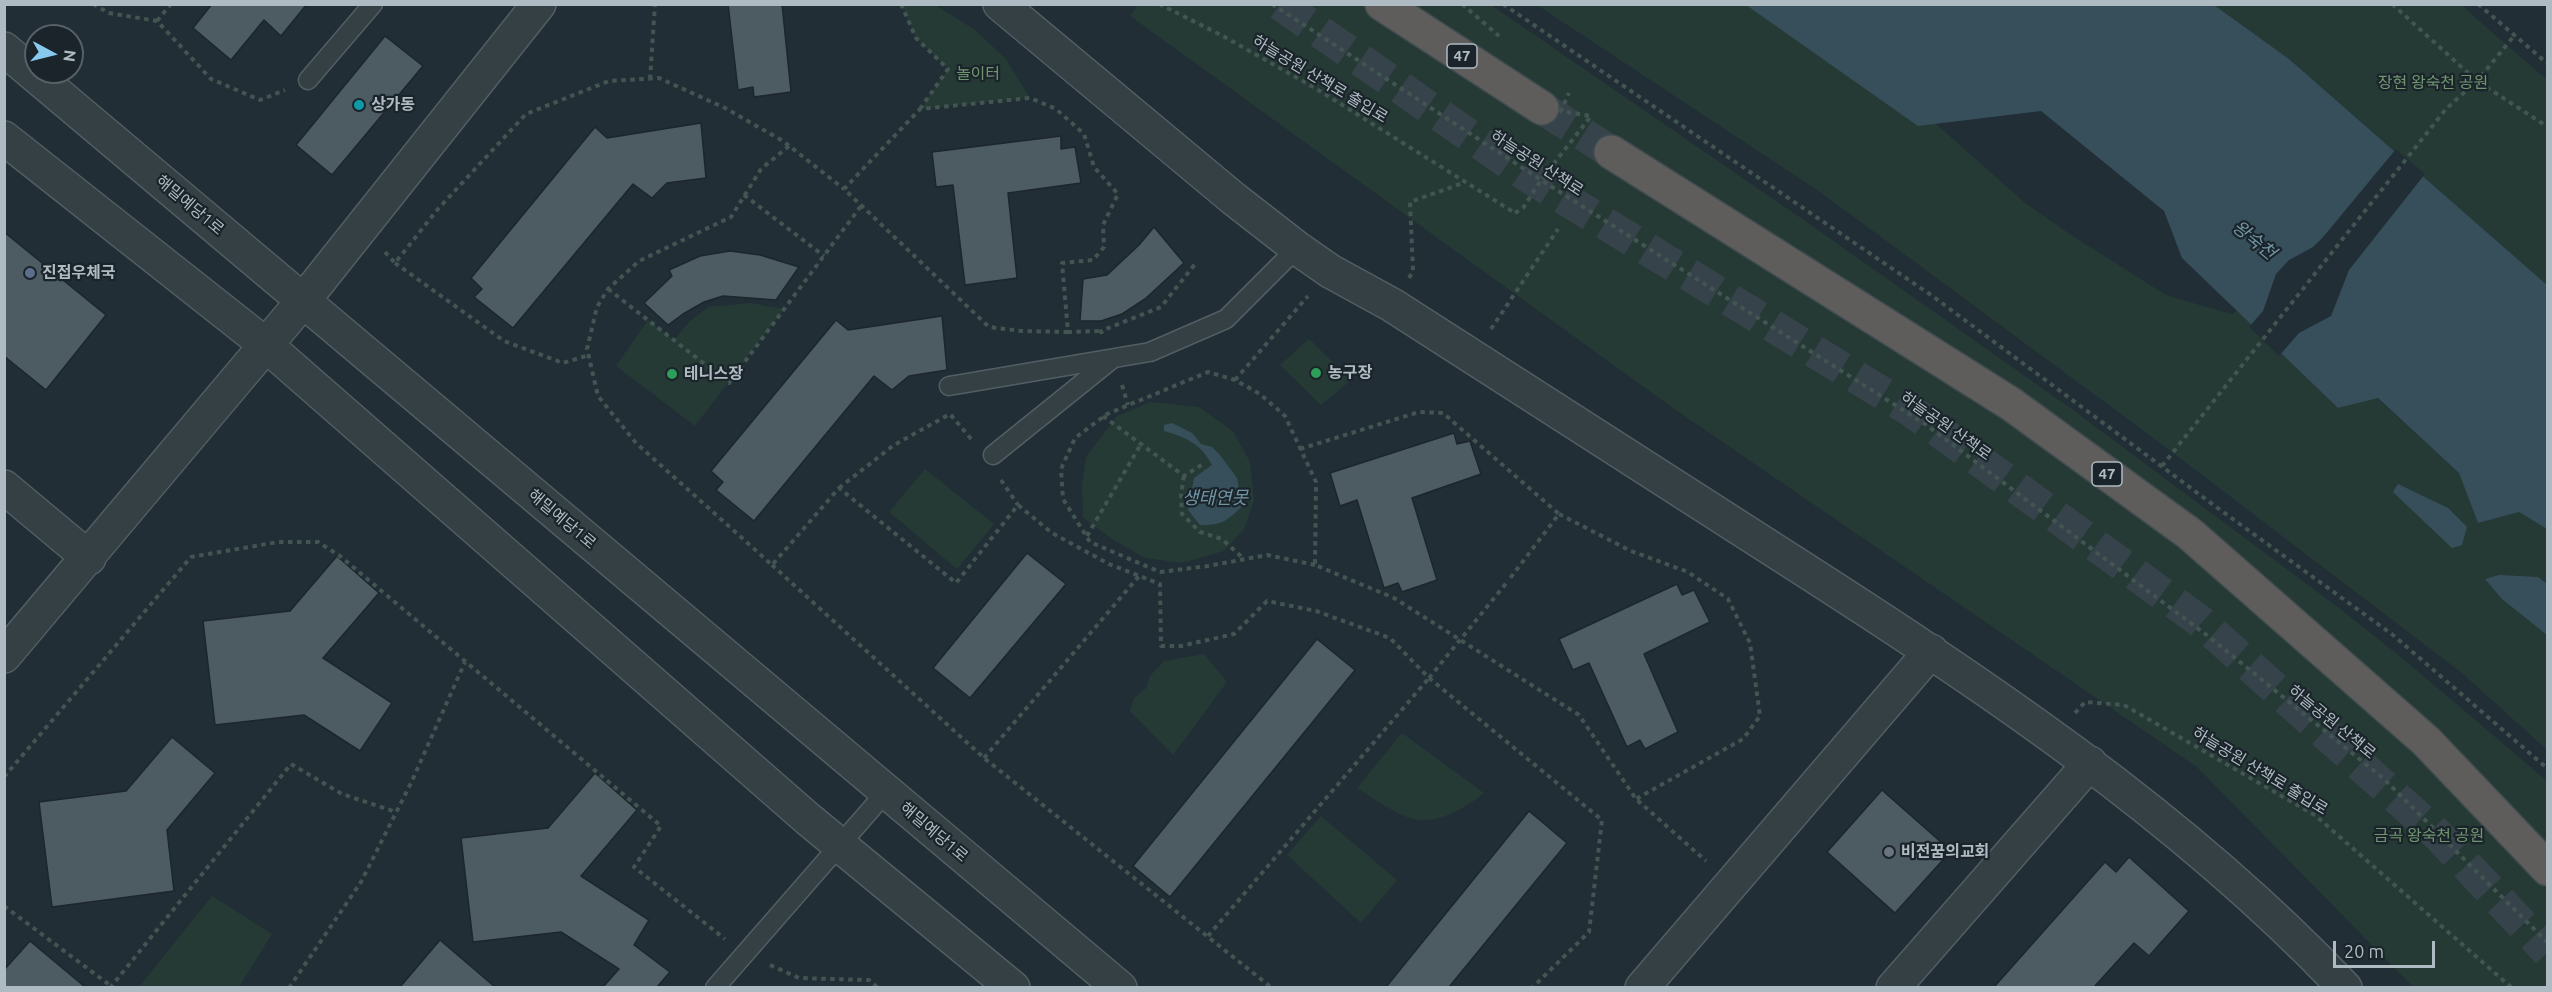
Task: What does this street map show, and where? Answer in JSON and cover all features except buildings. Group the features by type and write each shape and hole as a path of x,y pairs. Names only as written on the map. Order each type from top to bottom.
{"highway":[{"name":"47","path":"1382,4 1556,101"},
{"name":"47","path":"1611,152 2010,404 2190,534 2426,741 2547,869"}],"street":[{"path":"4,656 89,558 303,301 539,4"},
{"path":"1000,4 1234,199 1330,271 1392,305 1931,651 2090,763 2189,840 2299,939 2345,987"},
{"name":"해밀예당1로","path":"4,49 1120,987"},
{"path":"4,138 266,345 840,846 1013,987"},
{"path":"4,487 89,558"},
{"path":"1651,984 1732,882 1931,651"},
{"path":"1893,987 2090,763"}],"lane":[{"path":"308,80 373,4"},
{"path":"949,386 1150,352 1226,319 1297,248"},
{"path":"986,452 1113,358"},
{"path":"715,987 886,792"}],"path":[{"path":"93,4 110,13 157,21 211,79 260,100 308,80"},
{"path":"157,21 171,4"},
{"path":"650,79 655,4"},
{"path":"844,189 920,109 948,69 916,38 901,4"},
{"name":"하늘공원 산책로 출입로","path":"1159,4 1315,88 1463,183 1515,213 1523,208 1541,180"},
{"name":"하늘공원 산책로","path":"1272,4 1541,180 1925,424 2154,595 2384,779 2547,943"},
{"path":"1462,4 1465,9"},
{"path":"2392,4 2477,81 2547,127"},
{"path":"2478,4 2547,64"},
{"path":"2162,466 2446,109 2477,81 2514,36"},
{"path":"395,263 438,208 526,114 609,81 659,78 725,108 789,146 844,189 989,327 1021,331 1101,331"},
{"path":"920,109 1030,98 1056,109 1084,134 1094,168 1118,194 1102,225 1104,247 1093,260 1062,263 1068,332"},
{"path":"1541,180 1591,117 1561,111 1556,101"},
{"path":"789,146 761,169 731,217 639,261 609,289 597,307 587,349 598,396 636,443 984,758 1272,987"},
{"path":"1413,271 1410,202 1463,183"},
{"path":"744,195 824,256"},
{"path":"609,289 729,383 861,206"},
{"path":"362,227 395,263 504,341 563,363 589,355"},
{"path":"1473,357 1558,229"},
{"path":"1236,380 1330,271"},
{"path":"1315,565 1316,482 1285,416 1260,394 1236,380 1208,372 1103,416 1075,438 1061,469 1063,499 1090,542 1160,572 1267,555 1315,565 1394,598 1579,715 1636,799 1732,882"},
{"path":"1300,449 1419,412 1443,413 1559,514 1631,551 1688,572 1728,599 1750,642 1760,716 1743,739 1636,799"},
{"path":"772,565 839,488 894,445 950,414 986,452"},
{"path":"1103,416 1184,476"},
{"path":"1087,536 1141,444"},
{"path":"1203,464 1184,476 1181,494 1182,514 1200,532 1222,539 1245,560"},
{"path":"998,477 1018,505 1052,533 1109,564 1160,584 1161,646 1181,646 1234,634 1267,601 1316,611 1390,638 1429,678 1602,820 1588,932 1532,987"},
{"path":"839,488 956,583 1018,505"},
{"path":"1208,936 1429,678 1559,514"},
{"path":"4,777 191,557 278,542 318,542 340,556 662,826 634,867 744,954 799,978 869,980 878,987"},
{"path":"984,758 1139,576"},
{"path":"289,987 360,882 396,812 465,662"},
{"name":"하늘공원 산책로 출입로","path":"2054,738 2085,702 2124,705 2316,816 2512,987"},
{"path":"4,906 110,987 291,764 342,794 396,812"}],"green space":[{"name":"금곡 왕숙천 공원","path":"1139,4 1491,5 1811,225 2073,410 2335,605 2401,657 2547,781 2547,987 2413,987 2197,767 1673,408 1130,16"},
{"name":"놀이터","path":"901,5 935,5 975,30 1006,59 1030,98 920,109 948,69 916,38"},
{"path":"1537,5 1746,5 1918,125 1935,123 2024,202 2074,237 2168,296 2232,314 2237,311 2338,408 2377,398 2459,473 2478,523 2519,512 2547,529 2547,750 2462,673 2156,440 1820,192"},
{"name":"장현 왕숙천 공원","path":"2214,5 2461,5 2547,80 2547,285 2289,59"},
{"path":"750,303 784,309 695,426 616,366 648,320 674,340 689,322 708,307"},
{"name":"농구장","path":"1309,339 1351,380 1321,405 1280,365"},
{"path":"1151,402 1199,407 1233,431 1250,462 1254,501 1244,529 1224,551 1182,563 1145,558 1112,539 1083,517 1082,485 1086,457 1117,416"},
{"path":"925,469 994,524 957,569 889,512"},
{"path":"1204,654 1227,682 1173,755 1130,711 1134,698 1146,688 1150,676 1164,661"},
{"path":"1402,733 1484,793 1456,812 1424,820 1413,819 1396,812 1357,788"},
{"path":"1321,816 1397,880 1361,923 1287,855"},
{"path":"212,896 272,934 239,987 139,987"}],"water":[{"name":"왕숙천","path":"1746,5 2214,5 2289,59 2547,285 2547,529 2519,512 2478,523 2459,473 2378,398 2338,408 2182,258 2164,211 2041,111 1918,126"},
{"name":"생태연못","path":"1172,423 1192,433 1201,444 1212,447 1237,478 1242,506 1223,522 1200,525 1188,510 1194,478 1212,465 1198,447 1179,436 1164,431 1164,425"},
{"path":"2398,484 2448,508 2467,527 2462,545 2452,548 2393,492"},
{"path":"2499,575 2538,577 2547,584 2547,635 2502,599 2485,579"}],"pier":[{"path":"2396,149 2425,174 2349,270 2331,316 2299,333 2279,356 2249,327 2263,311 2276,274 2289,260 2313,247 2324,236"}],"tunnel":[{"path":"1280,4 1526,175 1910,410 2201,622 2437,834 2548,952"},
{"path":"1542,108 1611,152"}],"place":[{"name":"상가동","path":"359,105"},
{"name":"진접우체국","path":"30,273"},
{"name":"농구장","path":"1316,373"},
{"name":"테니스장","path":"672,374"},
{"name":"비전꿈의교회","path":"1889,852"}]}
